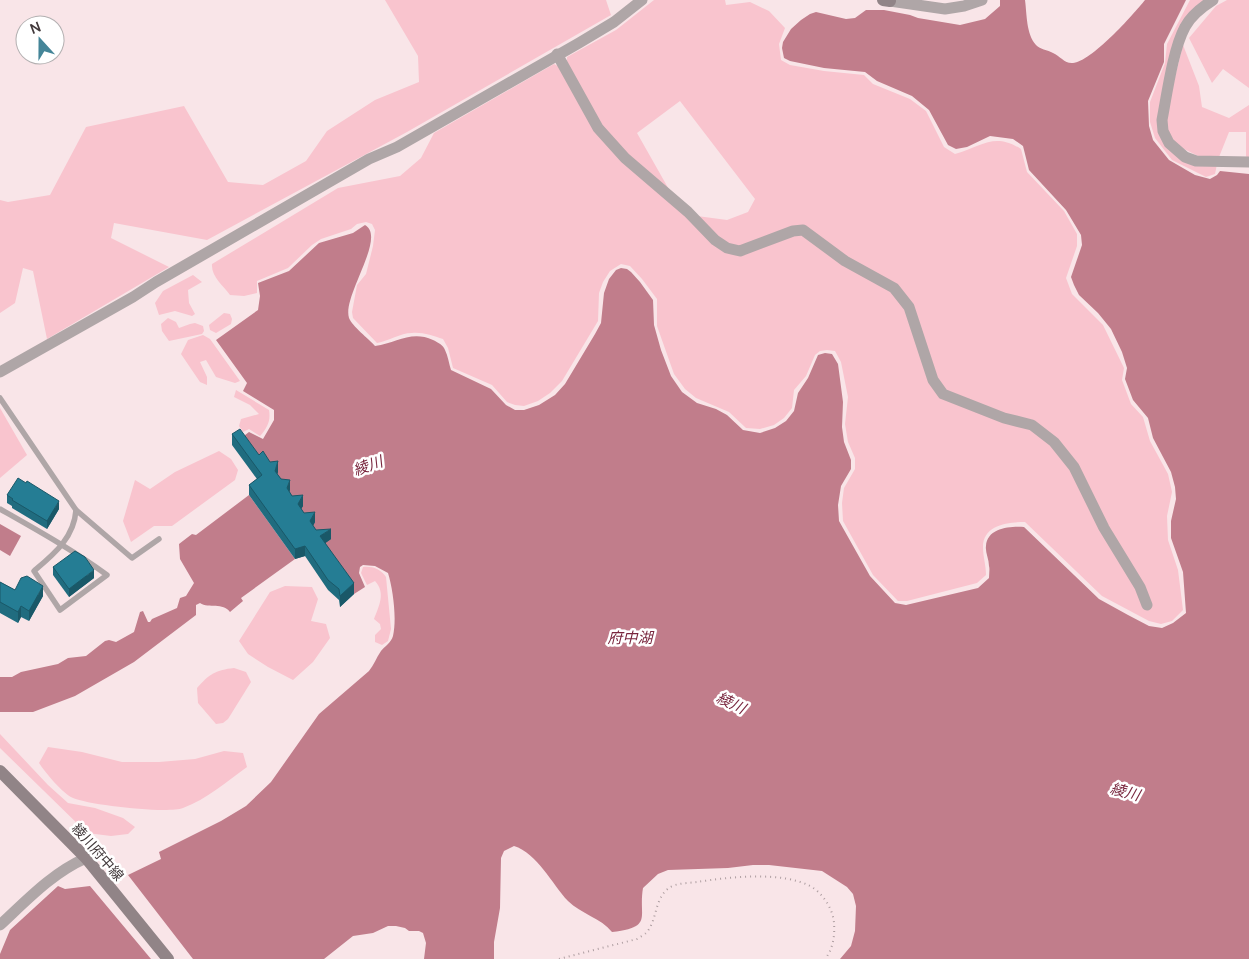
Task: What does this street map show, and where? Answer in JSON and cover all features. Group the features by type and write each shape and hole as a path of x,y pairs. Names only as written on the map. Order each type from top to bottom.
{"main road":[{"name":"綾川府中線","path":"0,771 86,858 168,959"}],"street":[{"path":"0,372 134,297 164,277 369,159 397,146 614,22 642,0"},
{"path":"886,1 945,9 964,6 982,0"},
{"path":"1213,0 1201,8 1186,26 1178,44 1162,120 1163,131 1169,143 1185,157 1196,161 1249,162"},
{"path":"557,54 598,128 625,158 688,212 715,240 727,248 740,251 793,231 802,230 845,261 894,288 909,307 933,380 943,394 1004,418 1032,424 1054,442 1074,467 1104,528 1140,587 1147,605"},
{"path":"0,925 44,883 70,865 86,858"}],"lane":[{"path":"0,398 76,510 132,558 159,539"},
{"path":"0,509 62,545 80,555 107,576 60,610 34,571 52,557 62,545 75,523 76,510"}],"path":[{"path":"559,959 637,939 646,933 652,924 658,902 665,892 674,885 753,876 802,882 813,887 825,899 833,916 835,936 829,954 824,959"}],"shaded area":[{"path":"385,0 606,0 611,15 407,132 207,240 114,223 111,238 169,267 47,339 33,271 23,268 15,303 0,313 0,200 8,202 50,195 86,127 184,106 228,182 263,185 306,161 327,131 375,100 419,82 418,56"},
{"path":"654,0 725,0 726,5 750,2 769,11 785,28 779,44 781,60 790,65 864,75 873,84 910,99 926,111 944,147 955,154 981,144 996,141 1003,141 1021,149 1027,172 1064,211 1077,234 1077,246 1066,278 1072,294 1103,325 1124,368 1122,380 1131,404 1143,417 1150,441 1168,474 1172,492 1167,516 1168,540 1178,570 1183,610 1172,621 1161,624 1149,621 1102,596 1025,522 1004,524 992,529 987,534 983,547 986,575 977,583 907,601 898,601 873,575 843,521 842,503 844,488 855,469 855,458 848,442 845,424 848,397 841,362 835,351 820,351 815,355 806,376 794,390 792,408 784,418 774,425 760,429 746,428 729,412 696,398 685,389 674,374 657,326 657,299 630,266 621,264 610,271 603,282 599,293 598,321 562,381 550,393 538,401 524,406 507,402 492,385 453,368 448,348 443,339 412,333 403,334 377,343 353,318 352,312 357,285 366,274 373,246 375,230 372,224 366,222 357,224 351,229 321,239 288,268 257,281 257,293 244,296 230,295 215,277 212,264 338,188 400,176 421,158 434,133 554,64 560,67 567,65 567,57 616,30","holes":["680,101 755,199 748,212 727,220 697,216 671,193 637,133"]},
{"path":"1190,0 1204,0 1184,24 1158,115 1183,160 1217,164 1215,174 1206,177 1172,160 1155,138 1150,122 1150,102 1165,63 1167,44"},
{"path":"1227,0 1249,0 1249,88 1223,69 1212,83 1189,38 1216,6"},
{"path":"1183,45 1199,86 1202,107 1229,118 1249,105 1249,163 1246,156 1246,132 1229,132 1219,157 1198,156 1178,146 1165,129 1165,117"},
{"path":"193,275 202,282 188,290 189,303 195,314 192,316 175,311 159,315 155,303 163,291"},
{"path":"224,313 230,314 231,324 216,333 210,330 209,325"},
{"path":"168,318 176,322 179,328 195,323 203,326 204,331 202,334 169,341 162,331 161,324"},
{"path":"203,335 210,339 240,381 235,383 216,377 206,360 200,362 207,377 207,385 200,382 181,354 188,340"},
{"path":"236,390 269,410 268,424 260,436 249,429 243,432 239,426 241,419 259,414 250,405 234,397"},
{"path":"0,408 27,455 0,478"},
{"path":"219,451 231,459 238,470 235,480 172,526 154,526 131,542 123,521 135,480 150,489 175,472"},
{"path":"363,567 376,569 386,577 391,629 388,641 382,645 375,642 375,635 381,629 380,624 374,619 380,600 380,590 375,581 367,585 361,573"},
{"path":"285,586 312,587 318,599 311,621 326,624 330,638 313,662 293,680 248,654 239,641 270,592"},
{"path":"234,668 246,672 251,682 228,719 223,723 216,724 198,703 197,688 205,679 213,674"},
{"path":"0,734 48,785 68,803 95,808 123,818 135,827 128,834 111,836 87,833 0,748"},
{"path":"48,747 82,752 122,762 159,762 195,759 224,751 243,753 247,767 208,795 183,808 161,810 128,808 82,801 69,796 54,782 39,763"}],"water":[{"name":"府中湖","path":"1000,0 1025,0 1030,35 1036,45 1039,48 1056,54 1067,62 1073,63 1081,61 1101,47 1145,0 1186,0 1164,44 1164,62 1148,101 1149,126 1153,140 1169,160 1195,175 1210,179 1220,171 1249,174 1249,959 840,959 851,946 855,931 856,906 853,894 847,887 822,871 769,865 668,870 658,874 643,888 642,913 639,924 625,930 612,932 602,923 568,901 537,862 530,855 514,846 504,851 501,858 500,908 494,942 494,959 424,959 426,943 423,933 409,931 396,926 388,926 373,933 353,936 324,959 193,959 128,875 161,859 159,852 221,821 246,806 271,782 319,714 369,671 393,636 395,621 394,604 388,573 375,566 363,565 360,567 359,573 365,587 354,594 240,439 249,432 263,439 274,420 274,410 243,391 247,383 216,340 258,310 260,296 258,283 289,271 319,243 353,233 365,225 370,232 371,242 349,308 349,318 353,325 375,346 418,336 435,341 444,348 451,370 491,389 506,405 515,410 524,410 539,405 555,395 565,384 601,323 604,293 609,279 616,270 621,268 631,272 653,300 654,325 661,350 671,376 682,392 697,403 727,415 743,430 760,433 775,428 786,421 794,411 798,393 808,378 818,355 832,354 838,364 843,402 842,427 844,442 851,460 851,469 841,486 838,505 839,521 870,576 895,603 906,605 978,588 989,578 986,548 990,535 1000,529 1024,527 1099,599 1149,626 1162,628 1173,623 1186,613 1183,572 1171,538 1171,521 1176,499 1171,472 1153,438 1148,418 1133,400 1125,379 1127,368 1111,329 1079,295 1074,285 1071,277 1082,245 1081,235 1066,210 1029,170 1023,146 1013,139 990,136 967,147 956,149 948,145 929,110 912,96 877,81 865,72 824,68 784,58 783,42 791,29 801,20 816,12 846,19 855,18 866,10 884,10 960,25 985,19 1000,6"},
{"path":"249,495 295,559 241,598 243,601 230,612 220,606 208,606 200,603 196,605 196,615 134,662 75,696 33,712 0,712 0,677 12,677 21,672 58,664 68,658 86,656 105,641 116,642 134,632 140,612 143,611 148,622 150,622 152,619 177,608 180,598 186,596 194,583 180,559 179,544 192,534 196,535"},
{"path":"0,524 21,536 10,556 0,550"},
{"path":"58,886 65,889 90,886 151,959 0,959 0,954 10,930"}],"building":[{"path":"240,429 259,455 263,451 270,462 278,461 275,471 281,479 290,480 287,488 292,496 303,495 298,504 304,513 315,512 310,521 316,530 331,529 320,536 354,583 340,596 339,589 328,580 305,546 295,549 249,485 262,475 232,434"},
{"path":"18,478 26,483 27,481 59,501 47,521 7,495"},
{"path":"75,551 85,557 94,570 69,589 53,567"},
{"path":"27,576 43,586 29,611 21,606 18,612 0,602 0,582 15,590 21,578"}],"water label":[{"name":"綾川","path":"368,466"},
{"name":"綾川","path":"731,703"},
{"name":"綾川","path":"1125,792"}]}
